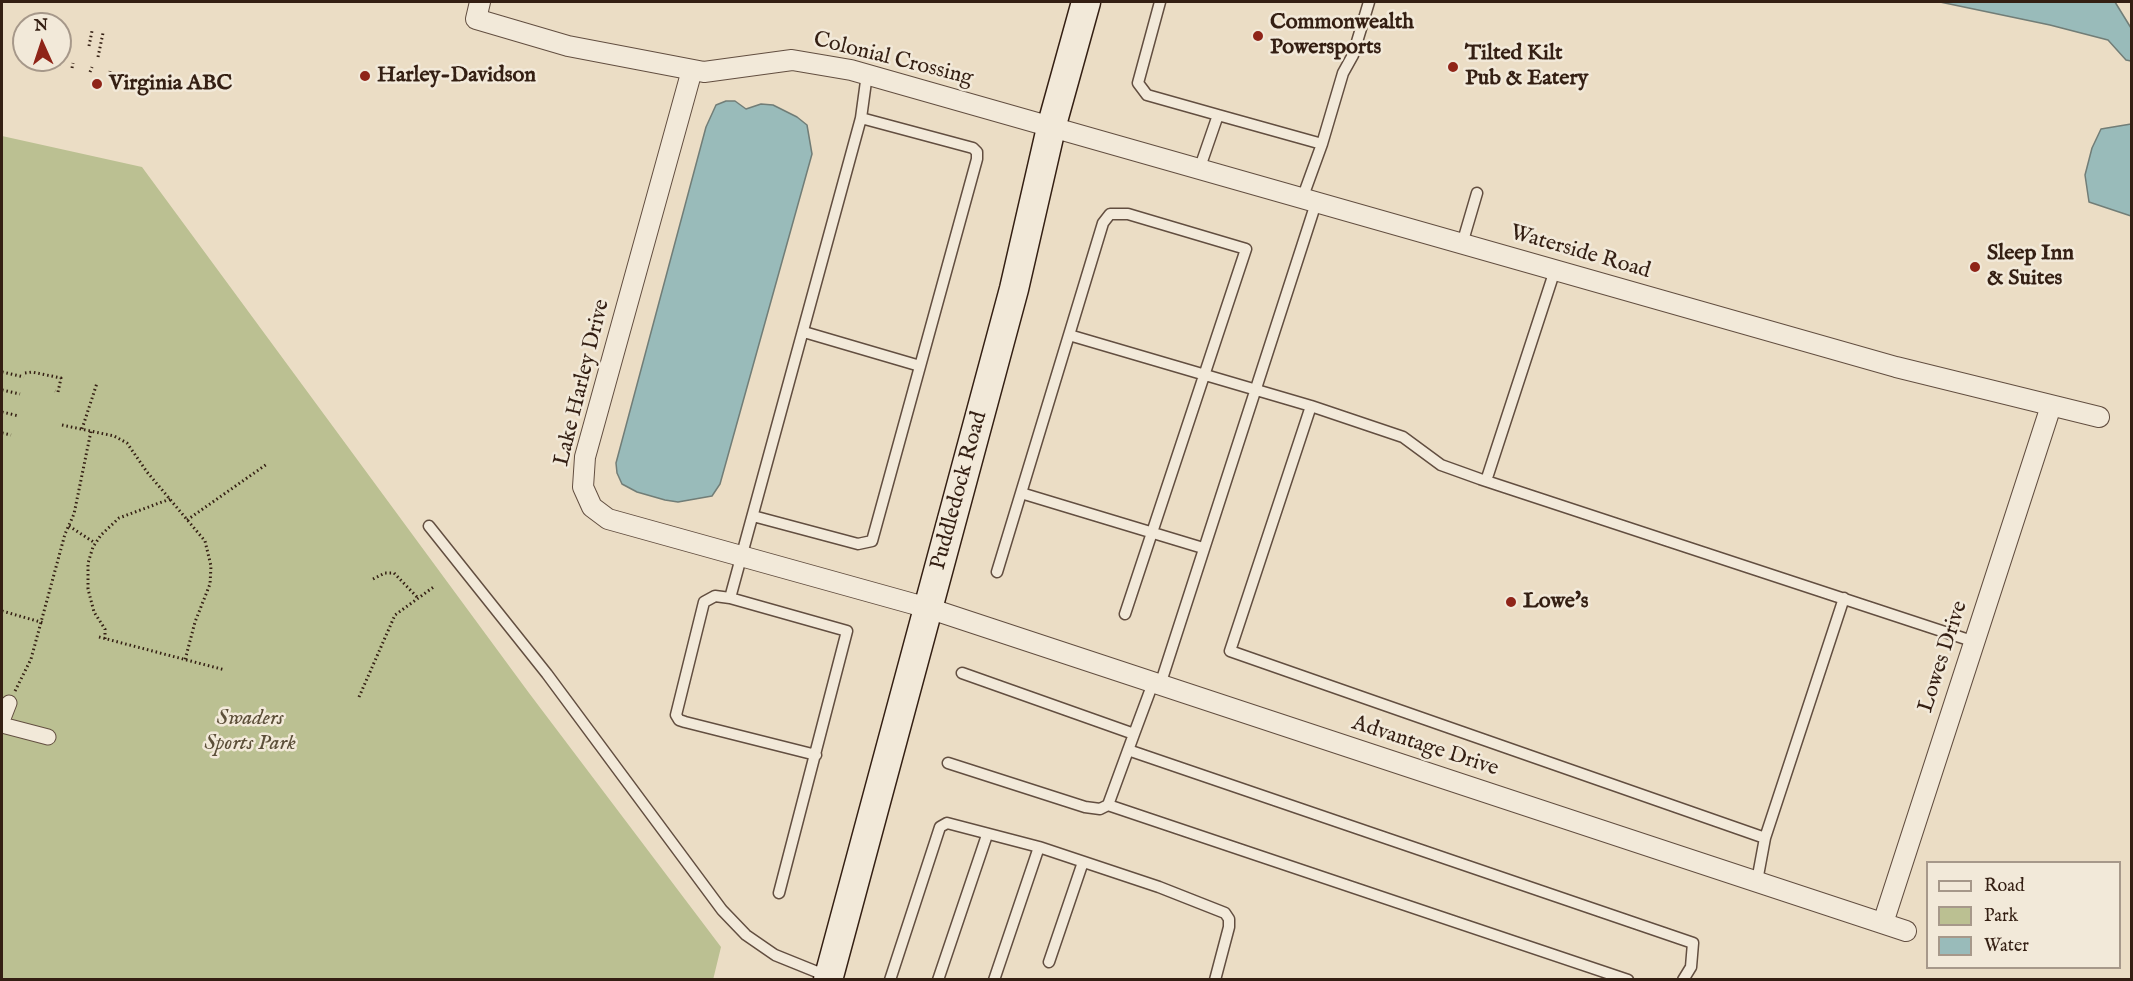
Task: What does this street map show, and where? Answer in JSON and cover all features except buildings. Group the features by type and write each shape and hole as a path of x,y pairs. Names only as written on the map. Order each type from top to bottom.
{"main road":[{"name":"Puddledock Road","path":"832,979 1014,289 1051,128 1086,2"}],"street":[{"name":"Colonial Crossing","path":"478,10 568,46 704,72 792,60 867,74 1051,128"},
{"name":"Lake Harley Drive","path":"692,70 585,457 583,487 592,507 608,519 928,608"},
{"name":"Waterside Road","path":"1051,128 1896,367 2098,417"},
{"name":"Lowes Drive","path":"1883,923 2051,406"},
{"name":"Advantage Drive","path":"928,608 1906,931"},
{"path":"9,703 2,723 48,737"}],"lane":[{"path":"1160,2 1138,82 1148,95 1322,144"},
{"path":"948,763 1085,807 1100,809 1108,805 1134,734 1157,684 1255,392 1309,201 1322,144 1343,73 1353,55 1369,2"},
{"path":"730,598 861,118 867,74"},
{"path":"1199,170 1218,115"},
{"path":"753,516 858,544 872,541 920,366 977,152 974,148 861,118"},
{"path":"1462,244 1477,193"},
{"path":"997,572 1103,223 1110,214 1128,214 1246,249 1125,614"},
{"path":"1486,481 1555,270"},
{"path":"804,332 920,366"},
{"path":"1069,335 1255,392 1311,406 1403,437 1441,465 1975,642"},
{"path":"1311,406 1230,651 1765,838"},
{"path":"1021,493 1203,548"},
{"path":"429,526 547,674 722,910 746,935 775,955 832,979"},
{"path":"779,893 816,755 847,630 730,598 715,596 704,602 676,715 679,720 816,755"},
{"path":"1757,881 1765,838 1844,598"},
{"path":"962,674 1134,734"},
{"path":"1128,750 1694,943 1691,967 1683,980"},
{"path":"1108,805 1628,980"},
{"path":"890,980 940,827 947,823 1083,862 1159,887 1225,913 1229,919 1229,927 1215,980"},
{"path":"938,980 987,835"},
{"path":"994,980 1039,848"},
{"path":"1049,962 1083,862"}],"path":[{"path":"89,46 92,31"},
{"path":"98,57 102,33"},
{"path":"72,68 73,63"},
{"path":"90,72 92,67"},
{"path":"109,76 110,71"},
{"path":"128,81 129,75"},
{"path":"2,372 24,375 32,372 61,378 58,392 55,391"},
{"path":"82,429 97,383"},
{"path":"2,390 20,394"},
{"path":"2,412 18,416"},
{"path":"62,425 118,437 127,443 205,541 211,573 185,660"},
{"path":"9,703 29,662 69,526 75,514 91,431"},
{"path":"2,433 11,435"},
{"path":"187,520 267,464"},
{"path":"105,639 105,629 94,612 88,589 88,563 95,543 113,523 128,514 170,499"},
{"path":"69,526 95,543"},
{"path":"373,579 385,573 394,573 418,598"},
{"path":"359,697 395,615 435,586"},
{"path":"2,611 42,622"},
{"path":"99,637 225,670"}],"green space":[{"name":"Swaders Sports Park","path":"2,136 142,167 529,693 721,947 713,980 2,980"}],"water":[{"path":"1940,2 2115,2 2131,28 2131,61 2126,60 2108,40 2050,25"},
{"path":"726,101 735,101 746,109 761,104 773,105 797,117 807,125 812,154 720,484 712,496 678,502 637,492 622,484 616,463 706,127 716,105"},
{"path":"2132,124 2131,216 2089,202 2085,175 2092,148 2101,129"}],"place":[{"name":"Commonwealth Powersports","path":"1258,36"},
{"name":"Tilted Kilt Pub & Eatery","path":"1453,67"},
{"name":"Harley-Davidson","path":"365,76"},
{"name":"Virginia ABC","path":"97,84"},
{"name":"Sleep Inn & Suites","path":"1975,267"},
{"name":"Lowe's","path":"1511,602"}]}
